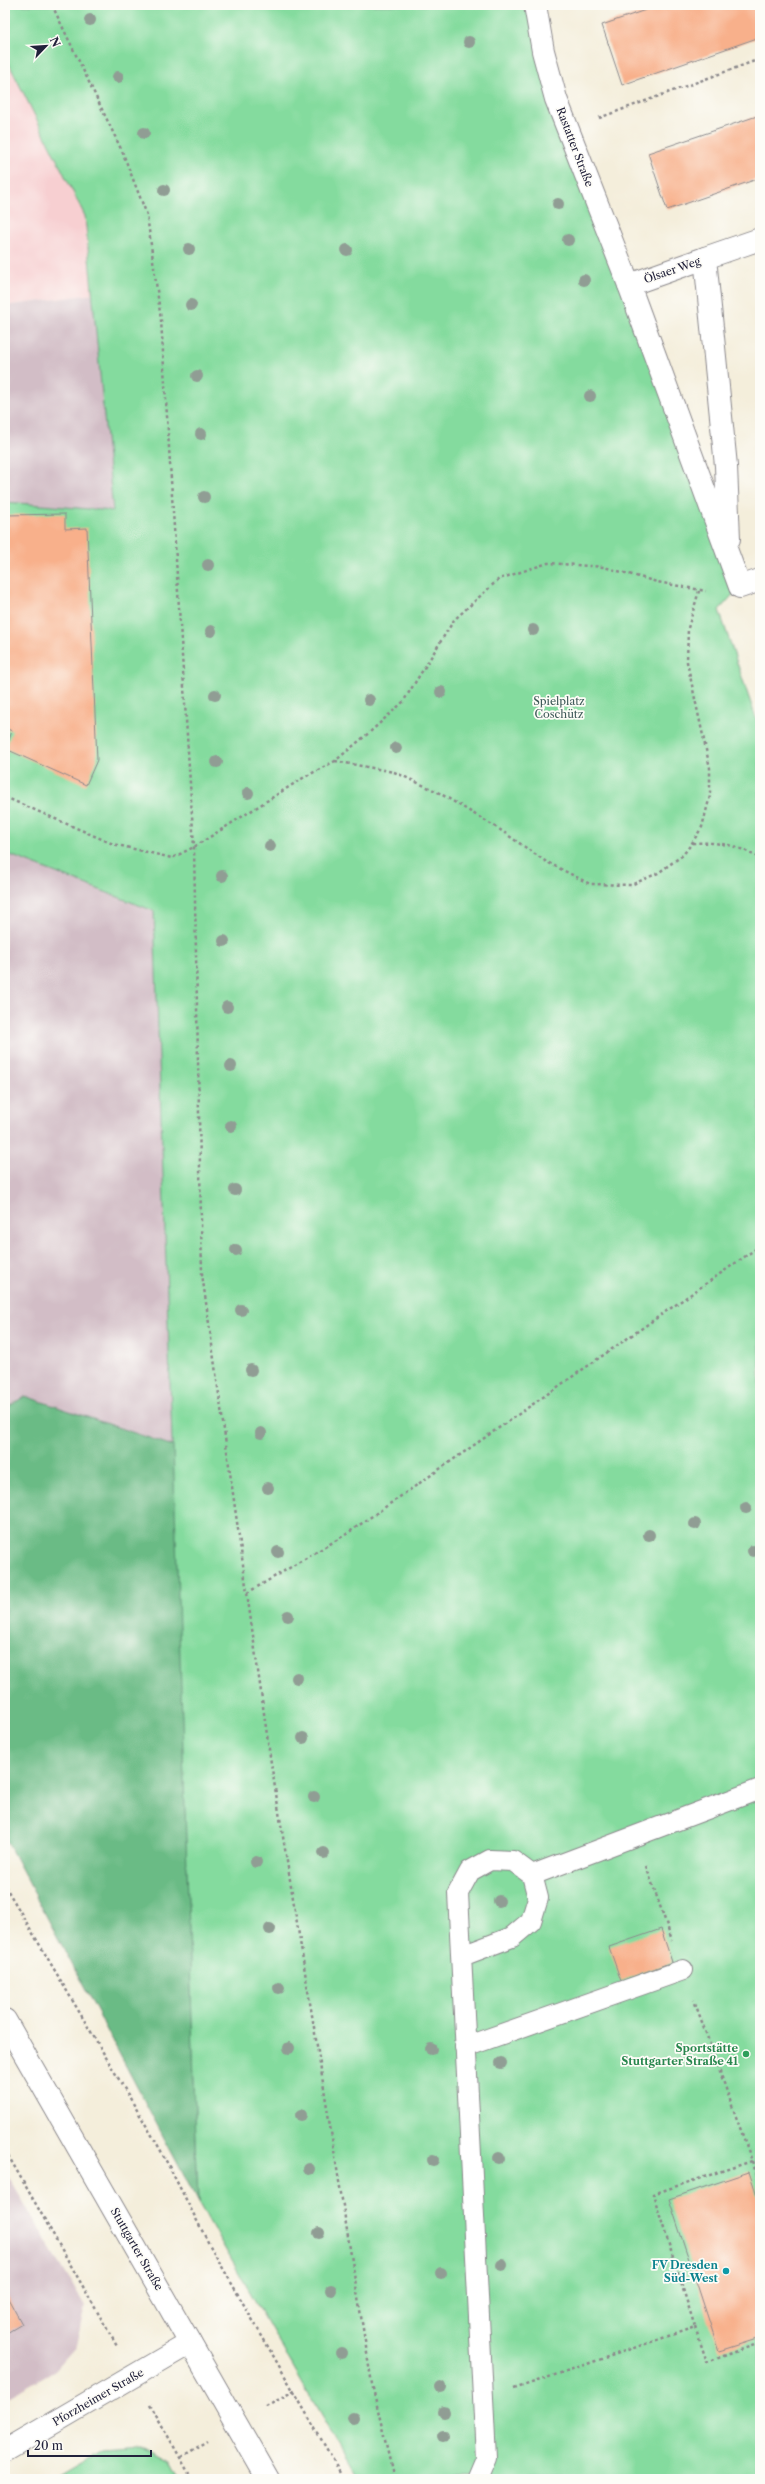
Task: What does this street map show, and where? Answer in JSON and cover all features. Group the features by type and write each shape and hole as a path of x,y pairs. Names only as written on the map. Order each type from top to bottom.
{"street":[{"name":"Rastatter Straße","path":"535,5 543,51 556,99 629,285"},
{"path":"705,258 760,239"},
{"name":"Ölsaer Weg","path":"730,562 726,466 705,258 629,285 730,562 740,587"},
{"path":"740,587 760,580"},
{"name":"Stuttgarter Straße","path":"5,2020 268,2479"},
{"name":"Pforzheimer Straße","path":"5,2451 190,2343"}],"lane":[{"path":"532,1875 760,1789"},
{"path":"462,1956 512,1936 532,1921 538,1898 532,1875 513,1861 490,1860 470,1871 458,1893 486,2458 477,2479"},
{"path":"465,2047 683,1970"}],"path":[{"path":"52,5 122,151 147,215 161,320 194,848 202,1274 273,1771 372,2384 394,2479"},
{"path":"592,121 760,59"},
{"path":"5,797 113,844 172,858 194,848 303,778 335,761 403,702 454,620 498,578 548,564 604,567 699,591 740,587"},
{"path":"335,761 394,772 436,791 499,829 545,861 590,884 631,885 658,873 684,855 702,827 710,796 710,768 687,662 688,628 699,591"},
{"path":"692,843 716,842 743,849 760,859"},
{"path":"247,1593 345,1535 760,1246"},
{"path":"635,1835 760,2184"},
{"path":"5,1886 160,2149 209,2244 344,2479"},
{"path":"5,2150 192,2479"},
{"path":"752,2161 653,2194 707,2362 760,2343"},
{"path":"483,2400 695,2327"}],"shaded area":[{"path":"5,56 85,215 94,294 5,306"},
{"path":"94,294 113,512 5,502 5,306"},
{"path":"5,853 154,911 173,1446 25,1396 5,1408"},
{"path":"5,2171 85,2306 76,2346 55,2370 5,2399"}],"green space":[{"name":"Spielplatz Coschütz","path":"5,5 535,5 543,51 740,587 719,610 760,730 760,2479 358,2479 198,2202 154,911 5,853 5,502 113,511 85,216 5,56"},
{"path":"25,1396 173,1446 198,2202 5,1838 5,1409"},
{"path":"140,2448 170,2464 178,2479 54,2479 102,2451"}],"building":[{"path":"660,5 760,5 760,37 622,85 602,25"},
{"path":"760,115 760,178 667,210 648,153"},
{"path":"65,514 65,529 87,528 97,760 86,785 6,749 12,731 5,728 5,515"},
{"path":"661,1929 672,1962 621,1981 609,1947"},
{"name":"FV Dresden Süd-West","path":"749,2172 760,2204 760,2338 719,2351 669,2199"},
{"path":"5,2293 22,2324 5,2334"}],"place":[{"name":"Sportstätte Stuttgarter Straße 41","path":"746,2054"},
{"name":"FV Dresden Süd-West","path":"726,2271"}]}
